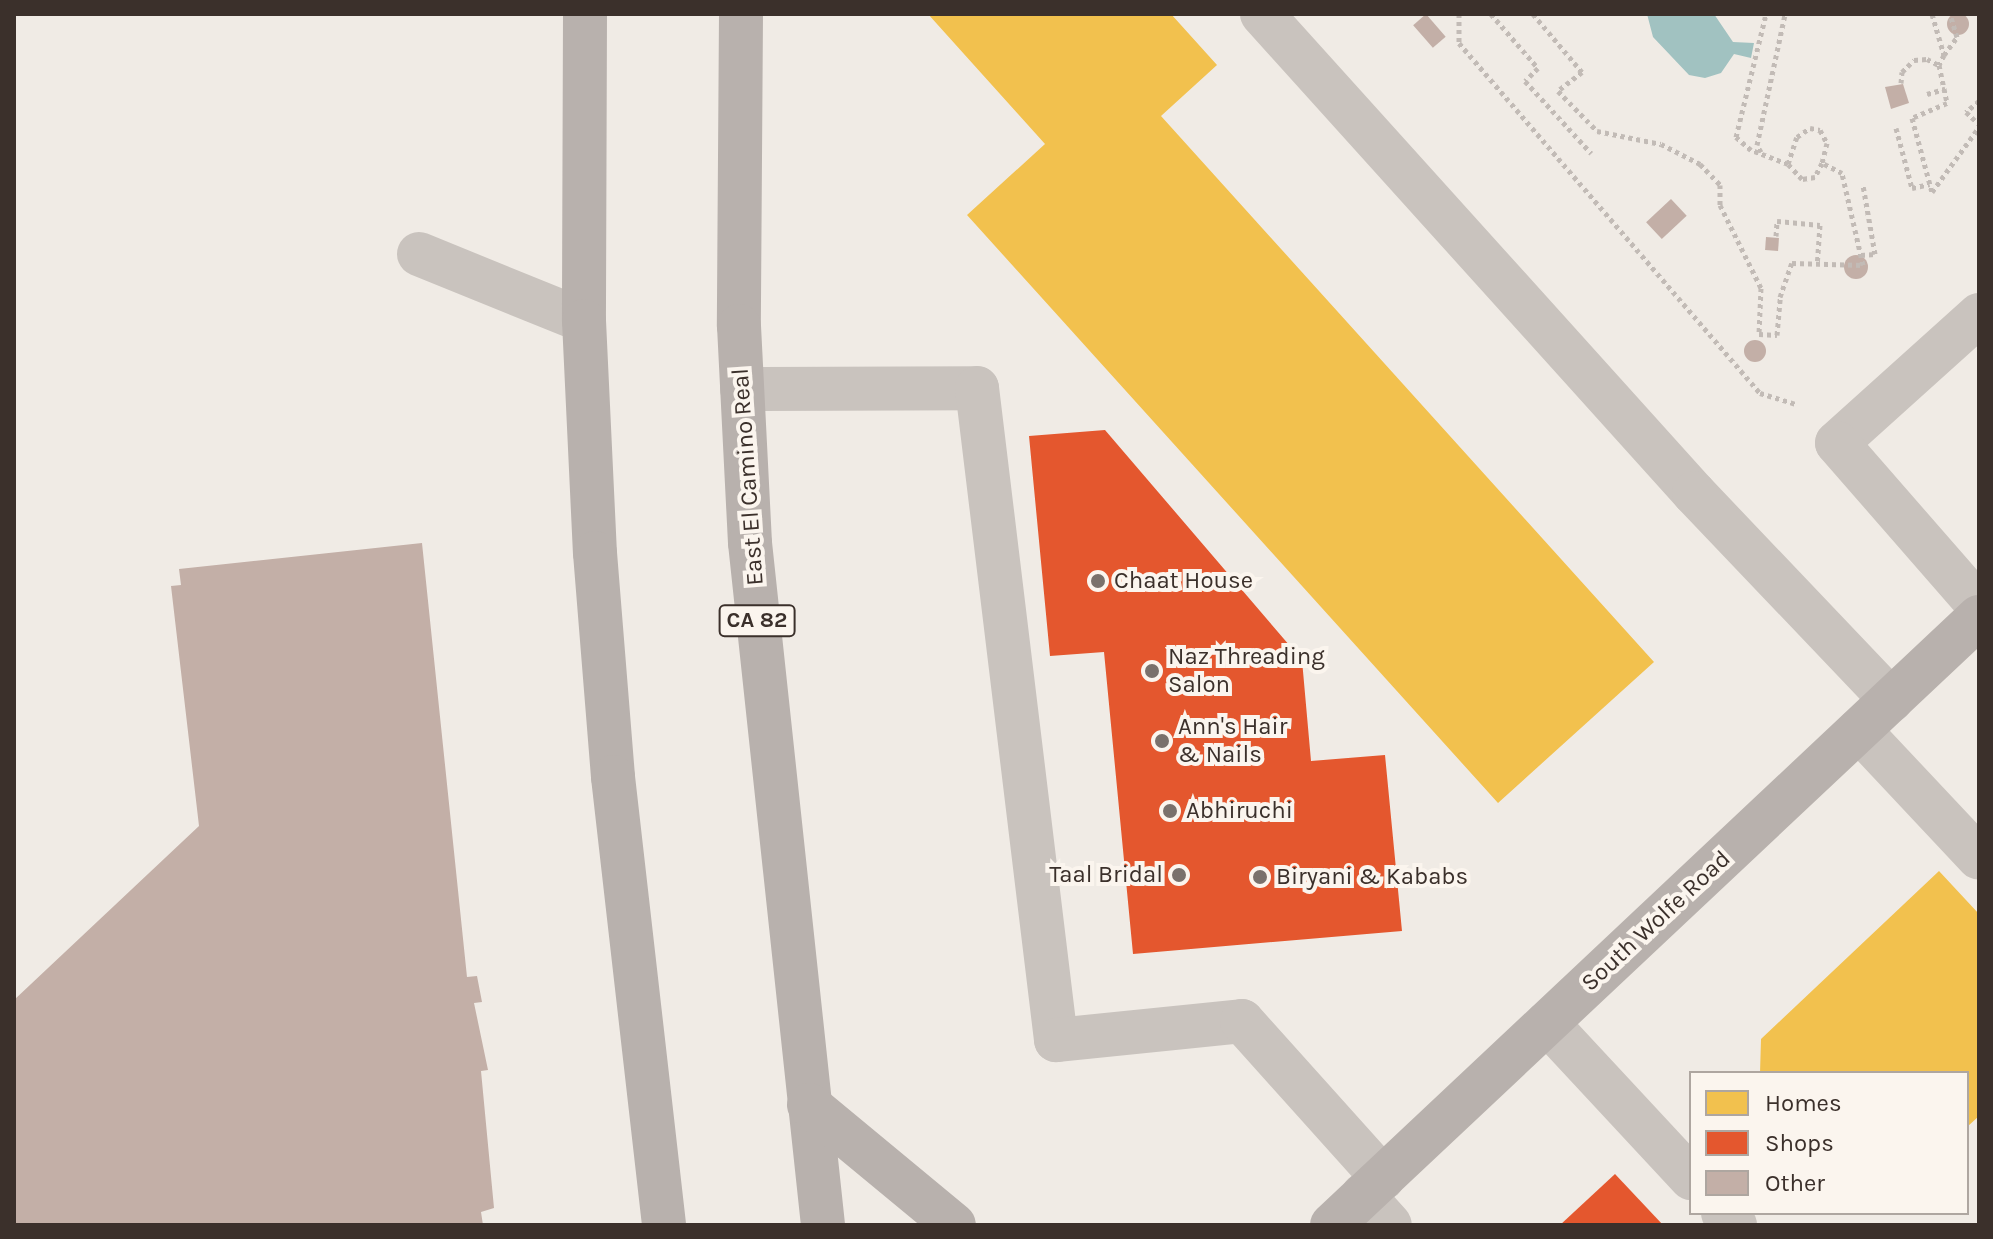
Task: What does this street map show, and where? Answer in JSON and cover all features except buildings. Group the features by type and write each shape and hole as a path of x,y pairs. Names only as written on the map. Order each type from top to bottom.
{"main road":[{"path":"585,14 584,321 613,777 664,1225"},
{"name":"East El Camino Real","path":"741,14 737,176 742,389 770,763 823,1225"},
{"name":"South Wolfe Road","path":"1332,1225 1379,1199 1547,1023 1979,617"},
{"path":"809,1105 954,1225"}],"lane":[{"path":"1262,14 1694,493 1891,700"},
{"path":"419,254 584,321"},
{"path":"1979,315 1837,443 1979,606"},
{"path":"742,389 977,388 1056,1040 1242,1021 1379,1199"},
{"path":"1859,730 1979,858"},
{"path":"1547,1023 1689,1176"}],"path":[{"path":"1459,14 1459,43 1760,393 1859,423"},
{"path":"1491,14 1538,68 1525,81 1591,153"},
{"path":"1533,14 1582,72 1558,91 1597,131 1661,144 1700,164 1720,185 1720,205 1761,288 1759,334 1777,335 1780,297 1792,263 1863,265 1842,173 1822,163"},
{"path":"1766,14 1736,137 1769,157 1788,164 1802,179 1815,177 1822,163 1827,143 1820,130 1810,128 1797,137 1788,164"},
{"path":"1769,157 1757,145 1785,14"},
{"path":"1932,14 1944,55"},
{"path":"1950,14 1957,37 1939,65 1947,103 1942,108 1912,118 1932,192 1979,126 1966,112 1979,101"},
{"path":"1901,83 1902,72 1914,60 1927,59 1939,65"},
{"path":"1927,94 1945,89"},
{"path":"1896,128 1912,188 1930,184"},
{"path":"1861,255 1875,254 1863,185"},
{"path":"1776,236 1777,221 1820,225 1817,264"}],"water":[{"path":"1647,14 1714,14 1733,42 1754,43 1751,58 1734,54 1721,73 1705,78 1689,75 1653,37"}],"place":[{"name":"Chaat House","path":"1098,581"},
{"name":"Naz Threading Salon","path":"1152,671"},
{"name":"Ann's Hair & Nails","path":"1162,741"},
{"name":"Abhiruchi","path":"1170,811"},
{"name":"Taal Bridal","path":"1179,875"},
{"name":"Biryani & Kababs","path":"1260,877"}]}
